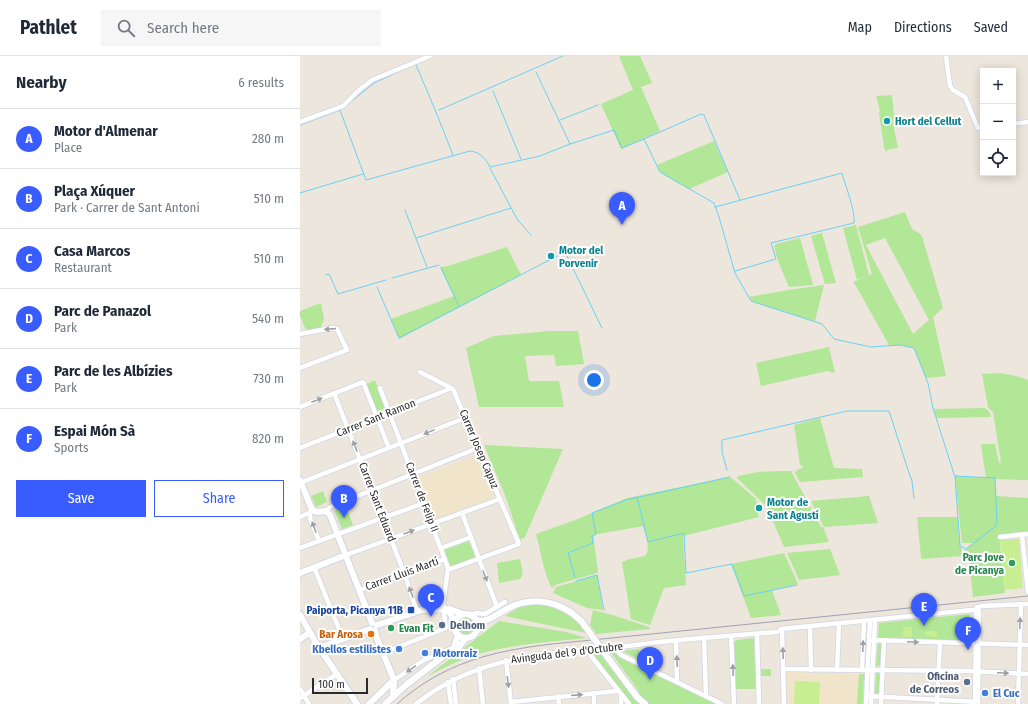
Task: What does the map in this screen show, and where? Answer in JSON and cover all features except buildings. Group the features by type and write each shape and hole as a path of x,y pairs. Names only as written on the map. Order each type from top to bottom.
{"street":[{"path":"300,122 343,106 359,90 372,80 430,56"},
{"path":"946,56 950,86 953,90 965,97 978,128 980,128"},
{"path":"1016,124 1028,122"},
{"path":"300,334 332,328 337,329 347,350 300,368"},
{"path":"420,372 452,388"},
{"path":"300,407 363,382 389,448"},
{"name":"Carrer de Felip II","path":"380,388 445,558 448,570 444,609 446,628 383,653"},
{"name":"Carrer Sant Ramon","path":"300,448 452,388"},
{"name":"Carrer Josep Capuz","path":"452,388 519,544 479,559"},
{"name":"Carrer Sant Eduard","path":"334,393 391,539 417,611"},
{"path":"318,541 310,518 311,512 300,482 466,418"},
{"path":"300,517 311,512 326,511 330,507 478,448"},
{"path":"300,572 500,499"},
{"path":"300,548 424,503"},
{"path":"326,511 330,515 338,534 394,680 393,696"},
{"path":"462,513 497,606"},
{"path":"1000,537 1028,534"},
{"path":"1022,535 1028,592"},
{"path":"441,548 471,537"},
{"name":"Carrer Lluís Martí","path":"360,590 445,558"},
{"path":"448,570 479,559"},
{"path":"314,567 343,639"},
{"path":"319,648 417,611 450,609 474,618 486,620 510,607 532,601 543,601 562,606 573,613 582,622 637,697 645,704"},
{"path":"478,629 474,618 476,613 485,614 504,602"},
{"path":"1018,704 1021,604"},
{"name":"Avinguda del 9 d'Octubre","path":"416,704 453,679 479,668 506,660 588,649 777,632 782,630 976,609 981,606 1028,604"},
{"path":"444,609 451,614 454,622 454,629 458,635 466,638 472,637 478,629 495,620 516,605"},
{"path":"869,696 937,702 976,703 976,609"},
{"path":"454,622 463,614"},
{"path":"300,615 309,633 357,704"},
{"path":"866,704 869,696 871,670 872,620"},
{"path":"862,670 864,621"},
{"path":"837,670 839,624"},
{"path":"810,627 811,670"},
{"name":"Avinguda del 9 d'Octubre","path":"704,638 707,636 777,629 782,630"},
{"path":"782,630 784,704"},
{"path":"300,639 309,633"},
{"path":"757,634 759,704"},
{"path":"385,704 411,681 454,648 458,635"},
{"path":"732,636 734,704"},
{"path":"389,704 455,652 466,638"},
{"path":"704,638 706,696"},
{"path":"872,640 1028,645"},
{"path":"676,641 678,682"},
{"path":"881,704 884,641"},
{"path":"937,702 940,642"},
{"path":"620,653 622,646"},
{"path":"614,647 620,653 722,704"},
{"path":"369,704 394,680 424,660 454,648"},
{"path":"588,649 591,656 617,691 629,704"},
{"path":"506,660 511,703 558,696 617,691"},
{"path":"479,668 483,704"},
{"path":"784,669 977,671 1028,674"},
{"path":"302,697 337,674"},
{"path":"453,679 456,704"},
{"path":"394,680 404,683 411,681"},
{"path":"448,682 451,704"},
{"path":"300,689 302,697 310,704"},
{"path":"594,693 594,704"},
{"path":"558,696 559,704"},
{"path":"621,696 621,704"},
{"path":"869,696 871,704"},
{"path":"423,698 424,704"}],"shaded area":[{"path":"475,456 494,498 433,520 418,477"},
{"path":"786,672 859,674 857,704 787,704"}],"green space":[{"path":"619,56 640,56 652,83 641,87 660,131 621,149 601,104 633,90"},
{"path":"892,95 895,124 893,124 898,148 889,149 886,152 879,113 880,110 876,96"},
{"path":"714,141 728,172 689,189 661,173 657,165"},
{"path":"905,212 912,229 922,236 943,308 933,317 946,376 926,378 914,348 901,345 889,345 853,282 872,274 858,227","holes":["885,238 929,320 913,334 866,245"]},
{"path":"856,225 869,275 857,280 843,228"},
{"path":"822,233 836,283 825,284 811,236"},
{"path":"800,238 813,285 789,287 778,261 774,246 776,244"},
{"path":"507,247 521,275 399,339 391,319 454,296 440,267 448,266"},
{"path":"824,285 815,321 755,303 749,297 788,290"},
{"path":"321,303 324,319 321,327 306,330 300,316 300,311"},
{"path":"550,331 578,331 584,364 556,366 554,355 525,356 529,381 559,381 564,407 479,407 466,348 494,336"},
{"path":"829,347 835,373 827,371 761,386 756,363"},
{"path":"1000,373 1016,376 1028,380 1028,480 995,479 996,496 1028,498 1028,532 999,535 1005,593 973,597 969,560 982,562 988,555 969,557 965,550 974,543 962,543 955,476 986,478 981,444 995,444 999,463 1001,463 993,412 988,407 982,374"},
{"path":"375,380 387,411 376,415 365,385"},
{"path":"985,408 990,413 991,417 936,418 934,409"},
{"path":"820,418 834,468 862,469 863,477 800,482 795,473 797,470 804,467 800,465 794,425"},
{"path":"484,445 563,449 525,537 520,540 505,495"},
{"path":"791,471 821,527 823,527 829,542 784,547 767,507 737,478 738,476 758,472"},
{"path":"729,477 756,499 759,517 683,536 686,585 664,588 650,625 631,619 622,562 645,556 647,553 647,538 643,526 593,535 598,571 597,573 555,585 552,588 544,568 536,534 578,519 627,498"},
{"path":"323,491 327,502 316,507 311,496"},
{"path":"869,496 878,523 824,527 811,501"},
{"path":"346,506 353,525 342,529 334,511"},
{"path":"917,517 958,517 959,539 963,556 922,559"},
{"name":"Parc Jove de Picanya","path":"1019,539 1023,588 1005,590 1000,540"},
{"path":"469,541 475,557 450,567 444,550"},
{"path":"830,549 840,575 799,580 787,553"},
{"path":"784,553 798,584 772,590 781,615 751,618 731,564"},
{"path":"520,559 523,574 520,579 499,583 497,563"},
{"path":"597,575 603,610 587,608 553,593 556,587"},
{"path":"541,603 567,614 577,622 586,633 505,616 520,607"},
{"path":"593,610 649,627 650,629 596,634 590,625"},
{"path":"970,614 970,641 878,638 879,623"},
{"path":"466,617 472,620 475,626 472,632 466,635 460,632 457,626 460,620"},
{"path":"499,621 566,632 587,638 532,644 478,654 465,658 428,676"},
{"path":"903,627 912,627 912,637 903,637"},
{"path":"925,631 937,631 937,637 925,636"},
{"path":"754,638 756,689 736,689 734,642 736,640"},
{"path":"878,643 883,643 882,666 876,666"},
{"path":"639,649 640,660 622,651"},
{"path":"609,650 612,650 620,656 718,704 649,704 641,696"},
{"path":"598,651 633,698 640,704 632,704 629,701 593,654"},
{"path":"760,669 771,669 771,676 761,676"},
{"path":"876,673 881,673 880,695 875,695"},
{"path":"859,674 864,674 863,704 857,704"},
{"path":"795,681 820,682 819,704 794,704"}],"waterway":[{"path":"439,110 563,56"},
{"path":"348,104 374,83 413,65"},
{"path":"416,65 436,112"},
{"path":"536,72 570,144"},
{"path":"493,91 521,159"},
{"path":"560,120 598,105"},
{"path":"300,125 340,110 366,180 470,151 482,156 490,167 540,156 570,144 614,130 622,148 644,139 660,172 714,203 735,273 751,301 822,324 834,339 871,347 900,345 914,348 928,383 933,408 955,476 995,478 996,526 966,549 960,546 955,476"},
{"path":"436,112 453,155"},
{"path":"644,139 701,114 704,115 740,200"},
{"path":"490,168 517,219 531,235"},
{"path":"715,207 842,173 848,191 854,223 771,243 776,259 735,271"},
{"path":"300,193 363,174"},
{"path":"416,238 511,208"},
{"path":"405,210 427,267"},
{"path":"377,287 399,338 565,252 602,328"},
{"path":"392,278 439,265"},
{"path":"441,268 459,306"},
{"path":"326,275 329,274 338,294 386,280"},
{"path":"727,470 722,452 722,440 847,411 889,411 912,481 914,498"},
{"path":"575,577 568,553 593,543 592,536 596,534 592,513 626,500 730,477"},
{"path":"637,497 648,542 684,533 686,573 732,564 744,596 797,585"},
{"path":"576,581 597,575 604,610"}],"railway":[{"path":"397,704 432,678 450,669 489,655 530,647 1028,596"}],"place":[{"name":"Hort del Cellut","path":"887,121"},
{"name":"Motor d'Almenar","path":"622,225"},
{"name":"Motor del Porvenir","path":"551,256"},
{"name":"Motor de Sant Agustí","path":"759,508"},
{"name":"Plaça Xúquer","path":"344,518"},
{"name":"Parc Jove de Picanya","path":"1012,563"},
{"name":"Paiporta, Picanya 11B","path":"411,610"},
{"name":"Casa Marcos","path":"431,617"},
{"name":"Delhom","path":"442,625"},
{"name":"Parc de les Albízies","path":"924,626"},
{"name":"Evan Fit","path":"391,628"},
{"name":"Bar Arosa","path":"371,634"},
{"name":"Kbellos estilistes","path":"399,649"},
{"name":"Espai Món Sà","path":"968,650"},
{"name":"Motorraiz","path":"425,653"},
{"name":"Parc de Panazol","path":"650,680"},
{"name":"Oficina de Correos","path":"967,682"},
{"name":"El Cuc","path":"985,693"}]}
